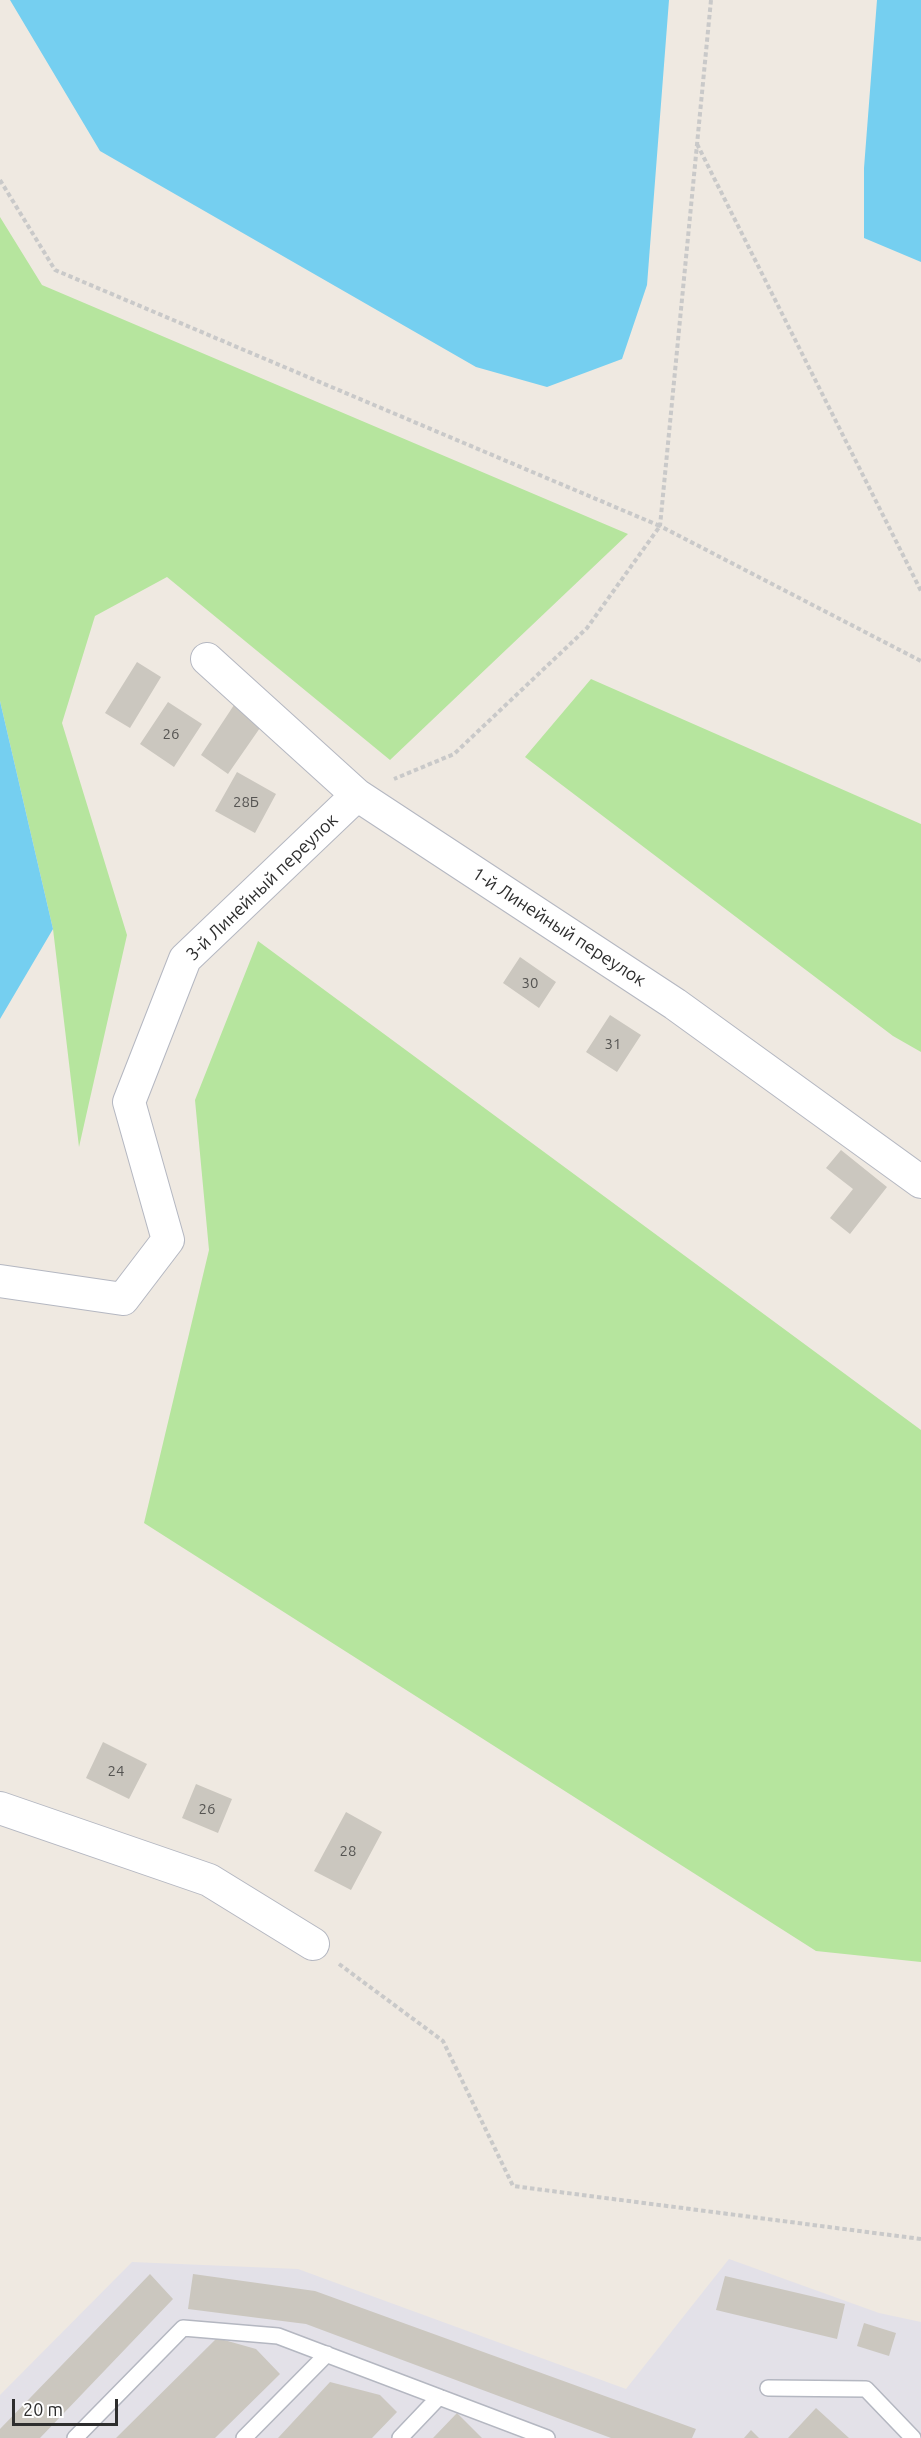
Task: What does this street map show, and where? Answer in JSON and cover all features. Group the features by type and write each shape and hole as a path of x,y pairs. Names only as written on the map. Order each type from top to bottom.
{"street":[{"name":"1-й Линейный переулок","path":"207,659 357,795 675,1004 921,1182"},
{"name":"3-й Линейный переулок","path":"0,1281 123,1299 168,1240 129,1102 185,959 357,795"},
{"path":"0,1808 209,1880 313,1944"}],"lane":[{"path":"75,2438 183,2328 278,2336 547,2438"},
{"path":"244,2438 327,2354"},
{"path":"768,2388 866,2389 913,2438"},
{"path":"400,2438 439,2397"}],"path":[{"path":"357,795 454,754 587,628 660,526 711,0"},
{"path":"696,143 921,591"},
{"path":"0,180 55,270 660,526 921,661"},
{"path":"313,1944 443,2041 513,2186 921,2239"}],"shaded area":[{"path":"729,2259 879,2313 921,2322 921,2438 0,2438 0,2395 132,2262 298,2269 626,2389"}],"green space":[{"path":"0,217 42,285 628,534 390,760 167,577 95,616 62,723 127,935 79,1147 53,929 0,701"},
{"path":"591,679 921,824 921,1052 893,1036 525,757"},
{"path":"258,941 921,1430 921,1962 816,1951 144,1523 209,1250 195,1100"}],"water":[{"path":"10,0 669,0 647,285 622,359 547,387 476,367 100,151"},
{"path":"877,0 921,0 921,262 864,238 864,168"},
{"path":"0,701 53,929 0,1019"}],"building":[{"path":"137,662 161,677 130,728 105,713"},
{"path":"168,702 202,724 174,767 140,744"},
{"path":"234,705 262,725 228,774 201,755"},
{"path":"237,772 276,794 255,833 215,811"},
{"path":"520,957 556,982 539,1008 503,983"},
{"path":"610,1015 641,1035 617,1072 586,1052"},
{"path":"841,1150 887,1187 850,1234 830,1218 853,1189 826,1168"},
{"path":"103,1742 147,1764 129,1799 86,1778"},
{"path":"196,1784 232,1799 218,1833 182,1818"},
{"path":"346,1812 382,1832 351,1890 314,1871"},
{"path":"150,2274 173,2299 40,2438 0,2438 0,2429"},
{"path":"193,2274 315,2291 696,2429 692,2438 611,2438 306,2324 188,2309"},
{"path":"725,2276 845,2304 837,2339 716,2310"},
{"path":"864,2323 896,2333 889,2356 857,2346"},
{"path":"217,2338 256,2349 280,2374 215,2438 116,2438"},
{"path":"330,2382 380,2395 397,2412 372,2438 278,2438"},
{"path":"816,2408 849,2438 788,2438"},
{"path":"457,2413 482,2438 433,2438"},
{"path":"751,2430 759,2438 744,2438"}]}
